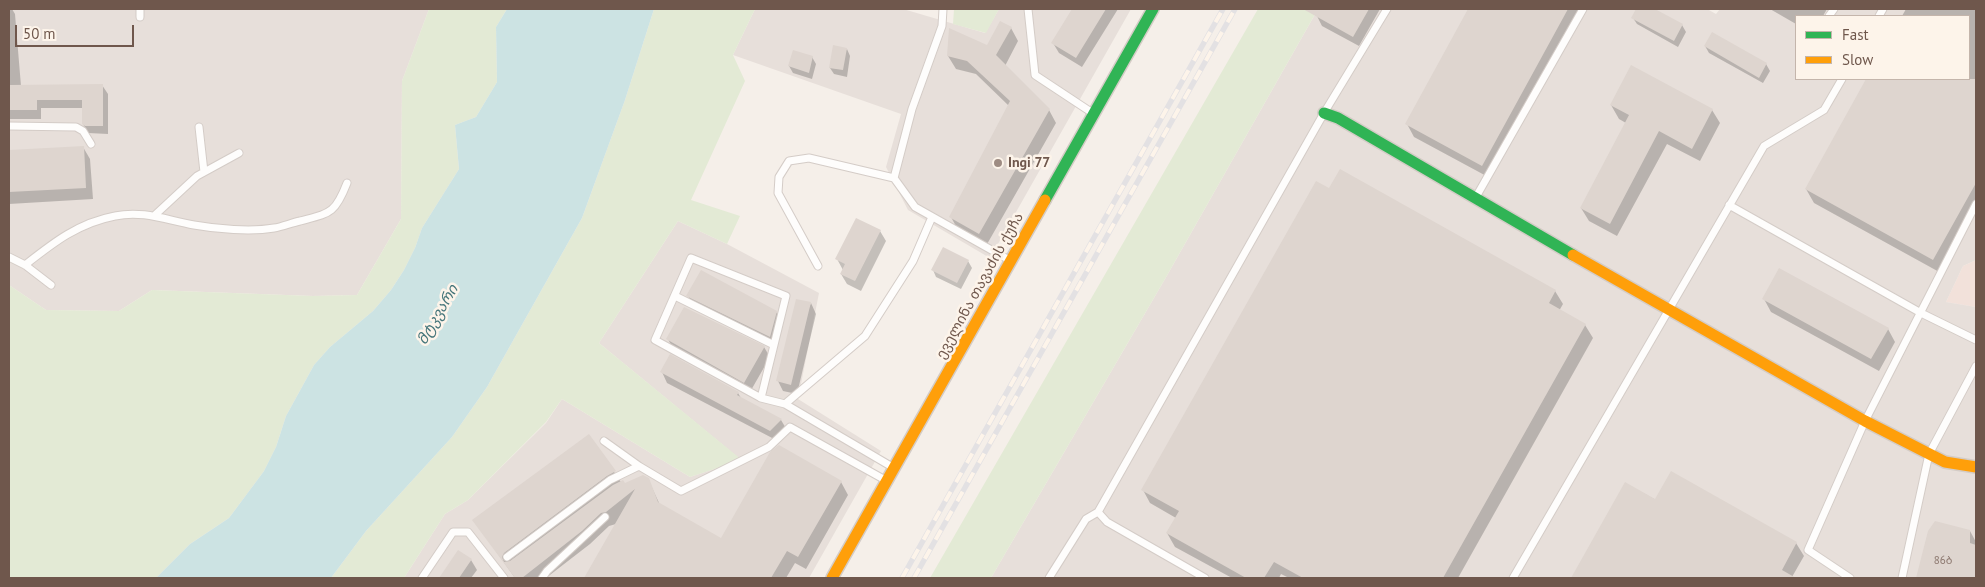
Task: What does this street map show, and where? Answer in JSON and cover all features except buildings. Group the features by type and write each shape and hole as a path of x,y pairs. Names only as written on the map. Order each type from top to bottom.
{"street":[{"name":"ეველინა თავაძის ქუჩა","path":"832,578 1153,9"},
{"path":"1324,113 1338,118 1475,199 1865,421 1945,462 1976,467"}],"lane":[{"path":"894,178 912,109 942,26 943,9"},
{"path":"1028,9 1035,75 1094,114"},
{"path":"1049,578 1086,519 1098,512 1324,113 1387,9"},
{"path":"1475,199 1583,9"},
{"path":"1513,578 1764,146 1824,110 1841,80"},
{"path":"9,126 76,127 84,131 91,144"},
{"path":"199,127 204,172"},
{"path":"155,215 197,176 239,153"},
{"path":"818,266 778,193 779,177 789,161 809,158 894,178 914,207 1011,261"},
{"path":"25,265 66,234 114,216 155,215 219,229 273,228 321,215 332,209 339,203 347,184"},
{"path":"1850,578 1808,550 1865,421 1976,204"},
{"path":"1729,205 1921,313 1976,340"},
{"path":"785,404 865,336 913,260 932,217"},
{"path":"9,257 25,265 51,285"},
{"path":"761,398 786,296 691,258 655,340 761,398 785,404 894,468"},
{"path":"675,296 774,346"},
{"path":"1902,578 1930,454 1976,366"},
{"path":"604,441 639,466 681,491 769,447 790,427 887,481"},
{"path":"507,557 610,480 639,466"},
{"path":"1098,512 1107,522 1197,576 1205,578"},
{"path":"542,578 547,571 605,517"},
{"path":"422,578 452,532 468,532 504,578"}],"shaded area":[{"path":"9,9 429,9 402,81 401,219 357,295 313,296 152,290 119,311 46,310 9,285"},
{"path":"755,9 903,9 985,33 999,9 1131,9 990,258 908,210 886,167 901,114 733,55"},
{"path":"1318,9 1707,9 1716,14 1720,9 1976,9 1976,260 1963,266 1946,302 1976,307 1976,578 991,578 1165,279"},
{"path":"678,221 727,244 819,293 798,399 881,451 809,578 404,578 445,514 468,500 546,423 562,399 690,477 741,460 599,343"},
{"path":"1976,260 1976,307 1946,302 1963,266"}],"green space":[{"path":"429,9 507,9 496,27 497,82 476,117 455,125 459,169 422,228 404,270 391,290 373,311 330,347 314,365 286,416 276,447 264,471 229,518 190,544 156,578 9,578 9,285 46,310 119,311 152,290 313,296 357,295 401,219 402,81"},
{"path":"654,9 755,9 733,55 745,81 691,200 740,216 727,244 678,221 599,343 742,460 690,477 562,399 546,422 468,500 445,514 404,578 331,578 366,531 452,437 487,387 582,218 625,100"},
{"path":"954,9 999,9 986,33 953,24"},
{"path":"1258,9 1318,9 1165,279 991,578 930,578"}],"water":[{"name":"მტკვარი","path":"507,9 654,9 625,100 582,218 487,387 452,437 366,531 331,578 156,578 190,544 229,518 264,471 276,447 286,416 314,365 330,347 373,311 391,290 404,270 422,228 459,169 455,125 476,117 497,82 496,27"}],"railway":[{"path":"902,578 1223,9"},
{"path":"914,578 1235,9"}],"traffic: fast":[{"path":"1045,200 1153,9"},
{"path":"1324,113 1338,118 1573,255"}],"traffic: slow":[{"path":"832,578 1045,200"},
{"path":"1573,255 1865,421 1945,462 1976,467"}],"place":[{"name":"Ingi 77","path":"998,163"}]}
